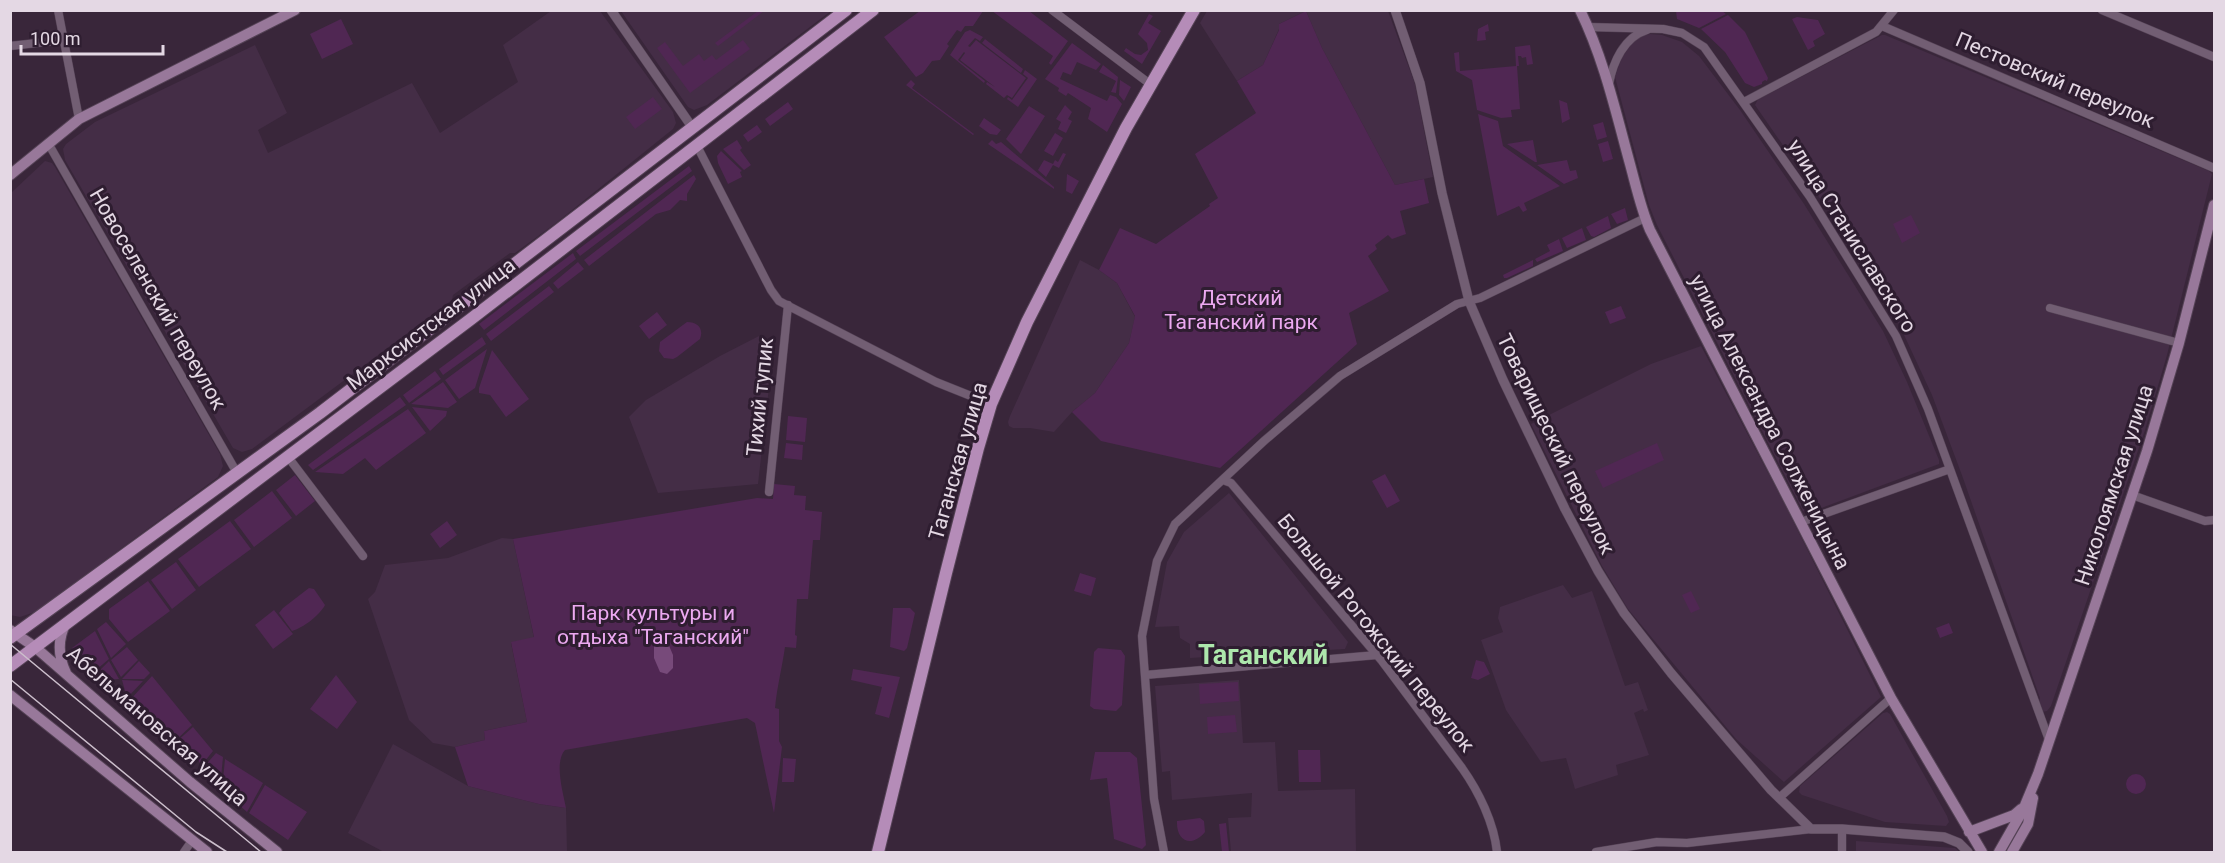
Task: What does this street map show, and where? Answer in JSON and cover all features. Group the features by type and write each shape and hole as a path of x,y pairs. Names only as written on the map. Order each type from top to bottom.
{"main road":[{"path":"10,175 79,118 295,10"},
{"name":"Марксистская улица","path":"12,634 320,413 846,10"},
{"name":"Марксистская улица","path":"10,666 471,319 873,10"},
{"name":"Таганская улица","path":"878,852 946,573 991,404 1027,322 1150,84 1194,10"},
{"name":"улица Александра Солженицына","path":"1580,10 1608,88 1645,218 1891,698 1982,852"},
{"name":"Николоямская улица","path":"2012,852 2026,829 2038,774 2132,495 2180,343 2214,205"},
{"path":"66,623 61,632 59,649 66,673"},
{"name":"Абельмановская улица","path":"12,634 34,647 66,673 198,789 277,852"},
{"path":"10,695 191,842 207,852"},
{"name":"Николоямская улица","path":"1999,852 2038,774"},
{"path":"1970,832 2014,815 2023,808"}],"street":[{"path":"58,10 79,118"},
{"path":"612,10 692,127"},
{"path":"1052,10 1150,84"},
{"name":"Товарищеский переулок","path":"1395,10 1420,83 1442,193 1469,301 1544,467 1614,598 1671,673 1779,798 1811,829"},
{"path":"1744,102 1867,38 1882,26 1894,10"},
{"path":"2102,10 2214,57"},
{"name":"Пестовский переулок","path":"1882,26 2214,168"},
{"name":"улица Станиславского","path":"1588,27 1654,28 1682,33 1704,47 1810,197 1887,320 1911,368 2049,740"},
{"path":"1608,88 1614,63 1626,45 1641,32 1654,28"},
{"path":"10,46 64,40"},
{"name":"Новоселенский переулок","path":"48,143 237,473"},
{"path":"696,144 771,290 779,301 936,382 991,404"},
{"path":"1164,852 1154,799 1142,636 1156,561 1175,524 1264,441 1340,376 1457,303 1480,298 1645,218"},
{"name":"Тихий тупик","path":"769,492 788,305"},
{"path":"2050,308 2180,343"},
{"path":"288,457 363,556"},
{"path":"1801,522 1950,469"},
{"name":"Большой Рогожский переулок","path":"1223,480 1231,483 1377,655 1475,786 1490,823 1497,852"},
{"path":"2132,495 2205,520 2214,520"},
{"path":"1145,675 1377,655"},
{"path":"1779,798 1891,698"},
{"path":"1596,852 1657,842 1687,843 1811,829 1842,829 1944,837 1970,832"},
{"path":"1842,829 1842,852"},
{"path":"1944,837 1959,843 1968,852"},
{"path":"184,852 191,842"},
{"path":"1673,842 1673,852"}],"shaded area":[{"path":"551,11 600,11 673,112 676,123 673,129 556,223 453,295 452,300 252,449 242,452 233,448 65,160 63,149 66,144 95,122 255,45 287,113 258,130 268,153 412,83 440,133 518,82 503,45"},
{"path":"621,11 831,11 707,105 694,110 688,107"},
{"path":"1207,11 1306,11 1279,24 1279,29 1263,65 1237,81 1200,23"},
{"path":"1306,11 1388,11 1415,84 1433,177 1395,185 1322,48"},
{"path":"1650,34 1662,35 1682,42 1699,56 1740,110 1804,204 1883,331 1907,382 1939,464 1808,513 1803,511 1657,225 1649,205 1615,77 1621,59 1633,41"},
{"path":"1882,35 2212,174 2167,355 2145,430 2051,706 2047,711 2042,712 2038,704 2040,698 1963,478 1932,395 1898,322 1846,236 1755,105 1758,99"},
{"path":"45,161 52,163 55,167 220,454 223,466 218,477 35,612 20,617 10,615 11,193"},
{"path":"1080,260 1117,283 1135,317 1129,343 1095,393 1072,412 1054,432 1013,428 1008,422 1010,416"},
{"path":"759,336 773,352 758,484 658,493 629,417 646,400 720,356"},
{"path":"1701,346 1785,505 1881,697 1784,782 1736,739 1628,609 1602,566 1531,424 1651,364"},
{"path":"1229,493 1348,642 1345,649 1190,658 1190,644 1180,638 1179,626 1155,627 1167,562 1184,532"},
{"path":"502,538 513,539 534,638 511,643 527,722 484,731 485,740 455,747 433,743 409,720 368,599 375,592 385,565 448,558"},
{"path":"1563,585 1572,598 1592,591 1625,686 1638,682 1648,710 1644,712 1643,709 1634,713 1649,755 1616,765 1618,775 1575,789 1566,758 1541,762 1506,710 1481,640 1503,632 1498,618 1500,607"},
{"path":"659,640 667,641 673,655 673,668 667,674 660,672 654,658 654,645"},
{"path":"1239,680 1243,743 1275,742 1278,791 1355,789 1356,852 1231,852 1228,818 1251,817 1252,793 1172,800 1170,771 1162,772 1155,686"},
{"path":"1887,712 1947,816 1949,822 1946,826 1885,822 1802,795 1799,792 1800,786 1883,713"},
{"path":"393,744 468,786 539,804 566,808 567,852 384,852 348,833"},
{"path":"1856,841 1955,848 1960,852 1856,852"}],"green space":[{"path":"758,11 764,11 718,46 715,43"},
{"path":"920,11 983,11 973,26 965,26 961,32 957,30 940,60 932,61 923,73 916,77 884,37"},
{"path":"992,11 1029,11 1068,41 1051,65 1049,63 1053,56"},
{"name":"Детский Таганский парк","path":"1306,11 1322,48 1395,185 1424,179 1429,203 1400,211 1406,234 1392,239 1388,235 1375,245 1377,249 1368,256 1389,291 1349,313 1357,344 1220,468 1101,441 1072,412 1095,393 1129,343 1135,316 1117,283 1099,270 1120,228 1156,244 1218,198 1195,154 1256,113 1237,81 1263,65 1279,30 1279,24"},
{"path":"1676,11 1722,11 1726,14 1699,28 1677,19"},
{"path":"1149,14 1153,16 1148,23 1161,31 1142,64 1124,51 1126,48 1141,55 1148,50 1147,43 1138,34"},
{"path":"1728,15 1745,32 1768,78 1762,84 1754,87 1745,83 1725,52 1701,29"},
{"path":"1797,17 1818,20 1825,34 1813,41 1815,46 1808,50 1792,19"},
{"path":"341,19 353,44 322,59 310,34"},
{"path":"1488,24 1489,31 1485,32 1486,40 1477,41 1478,29"},
{"path":"970,30 983,37 980,41 975,38 968,46 970,47 976,40 1026,78 1012,98 1007,95 1004,98 986,84 987,82 995,87 960,60 964,52 958,60 985,81 984,83 950,55 965,32"},
{"path":"985,39 1023,69 1021,73 982,43"},
{"path":"743,40 750,49 690,93 657,48 665,42 683,66 699,54 704,61 712,55 716,60"},
{"path":"1072,43 1101,64 1096,70 1077,62 1071,75 1063,72 1060,79 1107,101 1110,95 1116,97 1122,104 1107,132 1088,119 1091,108 1068,93 1066,96 1058,91 1059,88 1045,79"},
{"path":"1530,45 1533,64 1527,65 1526,57 1518,56 1520,109 1511,110 1512,117 1501,118 1477,110 1472,80 1456,71 1454,53 1459,52 1460,71 1516,66 1515,47"},
{"path":"1103,65 1118,77 1116,93 1111,92 1116,81 1099,72"},
{"path":"1025,70 1037,79 1018,107 1007,99 1008,97 1012,100 1028,78 1023,74"},
{"path":"911,80 915,84 912,88 974,134 906,85"},
{"path":"1120,80 1131,87 1124,101 1119,95"},
{"path":"653,97 662,109 635,129 626,117"},
{"path":"1559,100 1567,103 1570,119 1562,123"},
{"path":"788,102 793,109 770,126 765,119"},
{"path":"1065,105 1072,112 1068,119 1072,121 1066,133 1058,129 1061,122 1056,119"},
{"path":"1029,106 1045,116 1021,154 1006,139"},
{"path":"1478,114 1498,121 1503,146 1560,186 1524,203 1527,210 1523,212 1519,206 1497,216"},
{"path":"984,118 1001,130 997,135 990,134 979,126"},
{"path":"1603,122 1607,137 1597,140 1593,125"},
{"path":"757,125 762,132 748,142 743,135"},
{"path":"1055,133 1063,138 1053,156 1044,151"},
{"path":"737,140 742,148 740,150 751,165 744,170 723,149"},
{"path":"992,140 996,144 1001,142 1054,189 988,144"},
{"path":"1533,140 1537,162 1507,144"},
{"path":"1608,141 1613,159 1603,162 1598,144"},
{"path":"721,151 742,171 740,172 742,177 728,184 718,163 717,156"},
{"path":"1063,153 1066,154 1059,168 1053,165 1046,177 1038,170 1044,160 1053,164 1055,160 1058,162"},
{"path":"1567,160 1570,171 1576,170 1578,178 1564,184 1537,165"},
{"path":"689,166 692,171 580,256 576,251"},
{"path":"1067,174 1079,181 1072,194 1066,191"},
{"path":"694,175 696,179 687,194 687,201 680,200 670,210 656,214 589,266 584,260"},
{"path":"1625,208 1628,220 1617,224 1611,214"},
{"path":"1911,215 1920,233 1902,243 1893,224"},
{"path":"1608,216 1611,228 1594,237 1591,236 1586,227"},
{"path":"1582,228 1586,240 1567,248 1562,238"},
{"path":"1559,239 1563,251 1537,262 1535,259 1550,251 1547,245"},
{"path":"573,253 576,259 484,330 479,324"},
{"path":"1533,260 1533,266 1504,278 1503,275"},
{"path":"578,262 584,269 558,289 553,283"},
{"path":"549,286 554,292 491,341 486,334"},
{"path":"1621,306 1626,318 1610,324 1605,312"},
{"path":"657,312 667,325 649,339 639,326"},
{"path":"687,322 699,327 700,339 677,357 664,358 659,351 660,342"},
{"path":"482,337 486,344 443,375 439,369"},
{"path":"487,349 475,388 459,399 445,380"},
{"path":"492,350 529,399 506,417 490,395 479,393"},
{"path":"435,371 441,379 409,403 403,395"},
{"path":"443,382 457,402 448,408 411,404"},
{"path":"400,397 406,405 313,470 308,465"},
{"path":"412,407 447,411 446,416 430,431"},
{"path":"408,409 426,433 376,470 365,458 343,474 315,472"},
{"path":"788,416 807,418 805,442 786,440"},
{"path":"786,443 803,445 802,460 784,458"},
{"path":"1657,443 1664,460 1603,488 1595,471"},
{"path":"1385,474 1400,501 1387,508 1372,481"},
{"path":"295,475 315,501 296,516 276,490"},
{"name":"Парк культуры и отдыха \"Таганский\"","path":"774,484 795,486 794,495 806,496 805,510 822,512 820,540 813,540 808,599 797,599 796,648 785,647 777,693 775,708 779,709 779,741 782,747 774,813 755,723 747,718 565,750 560,769 566,808 539,804 468,786 455,747 485,740 484,731 527,722 511,642 534,637 513,539 757,498 773,499"},
{"path":"272,491 292,518 254,547 234,520"},
{"path":"230,521 251,549 199,587 178,559"},
{"path":"447,521 457,535 440,548 430,534"},
{"path":"176,562 196,590 172,609 151,580"},
{"path":"1080,573 1096,578 1091,596 1074,591"},
{"path":"148,581 170,611 128,642 109,619 109,609"},
{"path":"309,588 314,589 325,605 311,621 292,631 279,613"},
{"path":"1691,591 1700,609 1691,613 1682,595"},
{"path":"893,608 910,608 915,613 907,648 904,651 890,647"},
{"path":"274,610 293,634 273,649 255,625"},
{"path":"106,622 126,644 111,658 97,629"},
{"path":"1949,623 1953,633 1940,638 1936,628"},
{"path":"95,631 109,659 96,670 72,648"},
{"path":"127,647 138,660 121,677 111,660"},
{"path":"1098,648 1121,650 1125,656 1122,705 1116,711 1094,709 1090,706 1094,652"},
{"path":"1476,660 1484,662 1490,674 1478,680 1471,678"},
{"path":"109,661 119,679 107,680 98,672"},
{"path":"139,661 150,673 144,679 122,679"},
{"path":"853,669 900,677 889,718 875,714 882,687 851,680"},
{"path":"336,675 357,702 337,729 310,709"},
{"path":"152,676 192,725 174,742 129,701"},
{"path":"122,680 143,681 127,698"},
{"path":"1238,682 1239,701 1200,704 1199,684"},
{"path":"1235,715 1237,732 1208,734 1207,717"},
{"path":"193,727 213,751 201,766 190,751 175,743"},
{"path":"1298,750 1320,750 1321,782 1299,782"},
{"path":"1095,752 1130,752 1137,758 1146,845 1142,849 1114,839 1107,778 1090,780"},
{"path":"216,753 223,757 220,788 211,773 202,769"},
{"path":"783,758 796,759 794,782 782,782"},
{"path":"225,759 263,783 247,812 222,790"},
{"path":"2136,774 2143,777 2146,784 2143,791 2136,794 2129,791 2126,784 2129,777"},
{"path":"265,785 307,812 288,840 249,813"},
{"path":"1200,818 1204,821 1205,832 1195,840 1182,838 1177,828 1177,821"},
{"path":"1226,823 1229,852 1222,852 1219,824"}],"tram line":[{"path":"10,644 261,852"},
{"path":"10,679 196,832 227,852"}],"district":[{"name":"Таганский","path":"1263,655"}]}
